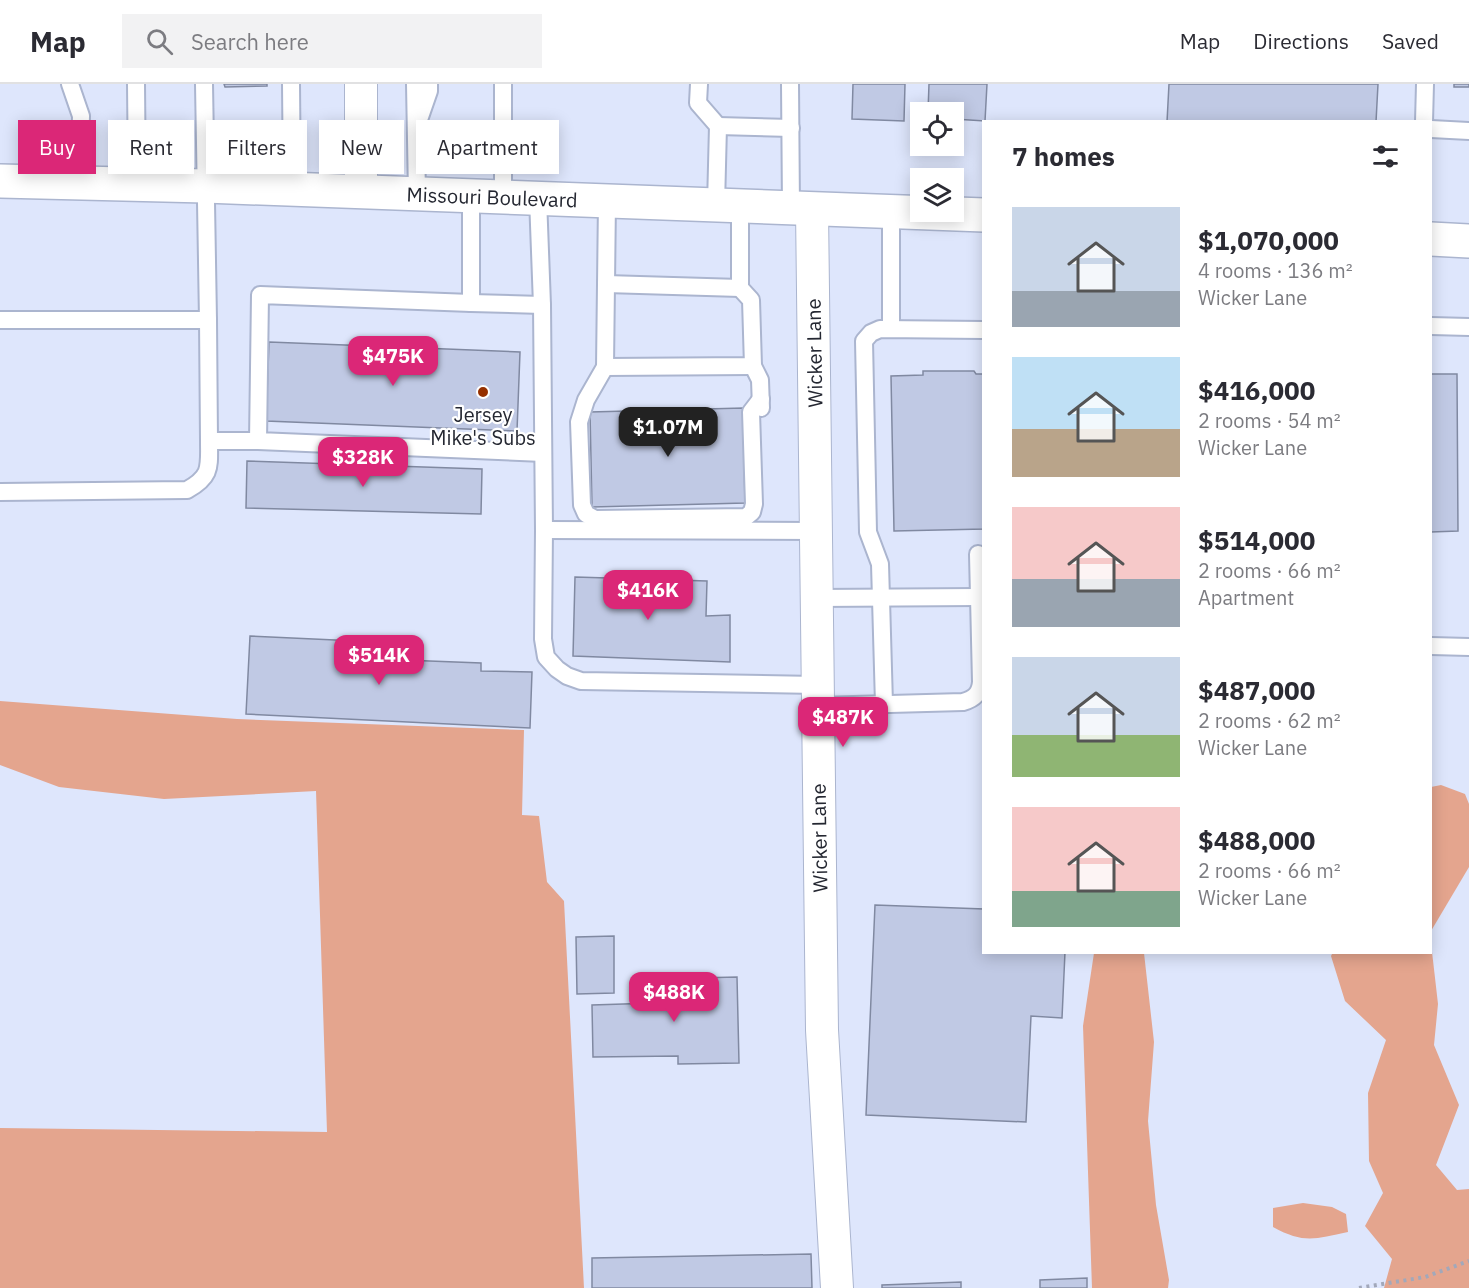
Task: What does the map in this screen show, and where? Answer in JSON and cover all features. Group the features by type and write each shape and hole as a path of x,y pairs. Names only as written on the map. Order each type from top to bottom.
{"main road":[{"name":"Missouri Boulevard","path":"0,181 205,186 982,215"},
{"path":"1432,239 1469,241"}],"street":[{"path":"361,84 361,192"},
{"name":"Wicker Lane","path":"802,208 816,531 822,1030 837,1288"}],"lane":[{"path":"70,84 81,116 79,183"},
{"path":"136,84 137,185"},
{"path":"0,492 187,490 203,481 209,466 204,84"},
{"path":"291,84 292,190"},
{"path":"415,84 416,128"},
{"path":"419,120 429,91 429,84"},
{"path":"503,197 504,84"},
{"path":"699,84 699,103 718,126 740,288 751,300 753,366 760,380 763,530"},
{"path":"790,84 791,128 802,208"},
{"path":"1424,120 1425,84"},
{"path":"718,126 791,128"},
{"path":"1432,129 1469,132"},
{"path":"417,174 417,194"},
{"path":"471,196 471,303"},
{"path":"538,198 542,305 543,639 546,657 567,676 581,681 817,696 884,704 963,702 977,695 981,682 978,554"},
{"path":"607,201 605,367 586,400 579,422 582,505 586,514 595,519 746,517 752,512 754,504 751,412 760,399"},
{"path":"891,212 891,329"},
{"path":"1469,241 1469,252"},
{"path":"606,284 740,288"},
{"path":"258,441 260,295 542,305"},
{"path":"0,320 208,320"},
{"path":"1432,326 1469,327"},
{"path":"884,704 880,564 868,532 864,341 871,333 880,329 982,330"},
{"path":"605,367 753,366"},
{"path":"209,441 543,453"},
{"path":"544,530 816,531"},
{"path":"816,598 979,597"},
{"path":"1432,646 1469,647"}],"path":[{"path":"1359,1288 1425,1277 1469,1261"}],"shaded area":[{"path":"0,701 237,719 524,730 522,815 539,816 547,882 564,901 584,1288 0,1288 0,1128 327,1132 316,791 164,799 59,787 0,765"},
{"path":"1441,785 1465,794 1469,804 1469,867 1432,929 1432,787"},
{"path":"1432,952 1438,1004 1434,1045 1459,1105 1436,1165 1457,1190 1469,1189 1469,1288 1384,1288 1392,1259 1365,1226 1383,1193 1369,1161 1368,1093 1386,1040 1345,1001 1332,954 1432,954"},
{"path":"1094,954 1144,954 1154,1042 1148,1121 1156,1205 1169,1280 1168,1288 1092,1288 1083,1026"},
{"path":"1303,1203 1332,1207 1346,1214 1348,1232 1327,1237 1302,1238 1273,1227 1273,1208"}],"building":[{"path":"224,84 267,84 267,86 225,87"},
{"path":"853,84 905,84 904,121 852,119"},
{"path":"929,84 987,84 985,120 964,120 964,102 928,102"},
{"path":"1169,84 1378,84 1376,120 1167,120"},
{"path":"1454,84 1469,84 1469,87 1454,87"},
{"path":"269,342 520,352 517,431 266,421"},
{"path":"923,371 974,371 976,374 982,374 982,529 894,531 891,376 923,375"},
{"path":"1432,374 1457,374 1458,531 1432,532"},
{"path":"743,408 745,503 592,507 590,412"},
{"path":"247,461 482,469 481,514 246,508"},
{"path":"575,577 707,581 706,616 730,615 730,662 573,656"},
{"path":"250,636 378,642 378,659 481,663 481,671 532,672 530,728 246,714"},
{"path":"875,905 982,909 982,954 1065,954 1062,1018 1031,1016 1026,1122 866,1115"},
{"path":"614,936 614,993 577,994 576,937"},
{"path":"737,977 739,1063 678,1064 678,1056 593,1057 592,1005 655,1003 655,979"},
{"path":"811,1254 812,1288 592,1288 592,1258"},
{"path":"1087,1278 1087,1288 1040,1288 1040,1280"},
{"path":"961,1282 961,1288 882,1288 882,1285"}],"place":[{"name":"Jersey Mike's Subs","path":"483,392"}]}
